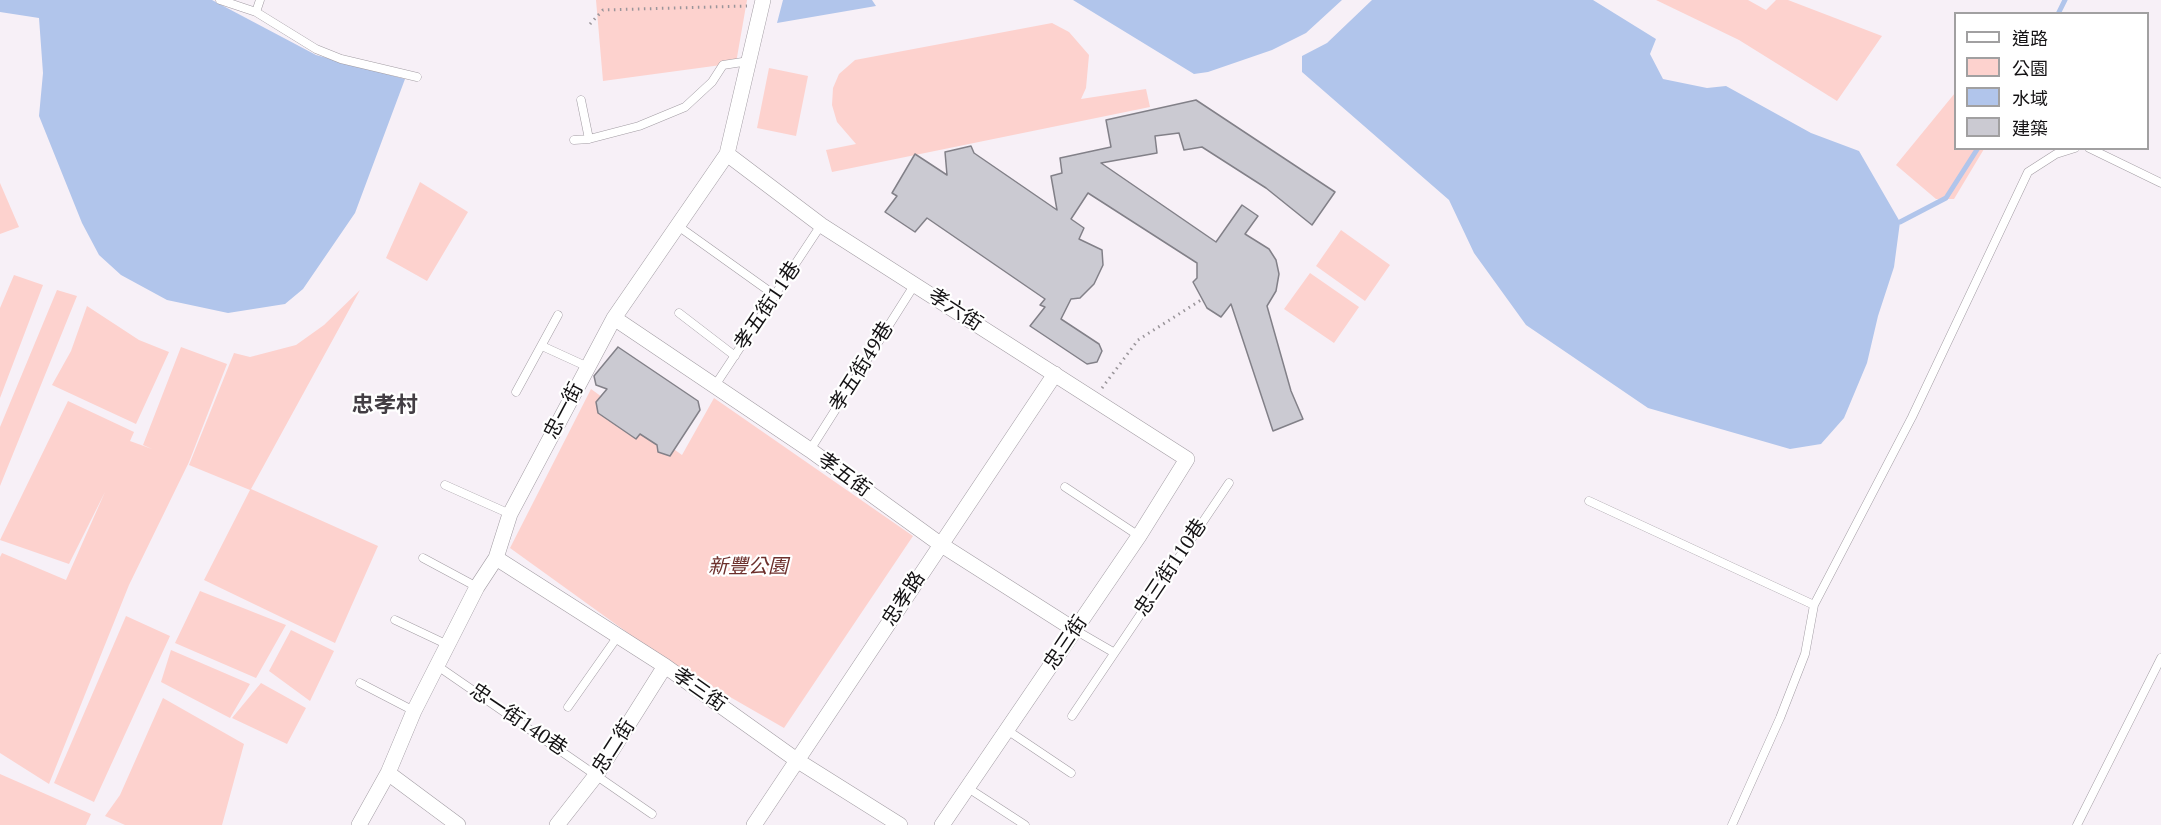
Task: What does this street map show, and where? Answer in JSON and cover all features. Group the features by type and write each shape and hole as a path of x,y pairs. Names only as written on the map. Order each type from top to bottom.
{"street":[{"name":"忠一街","path":"359,825 388,772 414,711 477,587 495,558 510,514 614,318 727,154 763,3"},
{"name":"孝六街","path":"727,154 821,225 1187,459"},
{"name":"孝五街","path":"614,318 810,450 939,544 1075,630"},
{"name":"忠孝路","path":"754,825 1054,374"},
{"name":"忠三街","path":"942,825 1139,536 1187,459"},
{"name":"孝三街","path":"495,558 666,666 798,761 890,822"},
{"name":"忠二街","path":"557,825 597,774 666,666"},
{"path":"388,772 458,825"}],"lane":[{"path":"220,0 256,12 316,49 341,59 417,77"},
{"path":"256,12 261,0"},
{"path":"574,140 589,139 639,126 685,107 712,82 723,65 749,61"},
{"path":"581,100 589,139"},
{"path":"1732,825 1780,718 1805,654 1814,605 1912,417 2028,172 2056,154 2069,150"},
{"path":"2093,150 2161,183"},
{"name":"孝五街11巷","path":"714,387 821,225"},
{"path":"678,226 776,296"},
{"name":"孝五街49巷","path":"810,450 915,284"},
{"path":"679,313 735,356"},
{"path":"516,392 558,315"},
{"path":"542,346 588,367"},
{"name":"忠三街110巷","path":"1072,716 1229,483"},
{"path":"445,485 510,514"},
{"path":"1065,487 1139,536"},
{"path":"1589,501 1814,605"},
{"path":"423,558 477,587"},
{"path":"394,620 448,645"},
{"path":"1075,630 1113,652"},
{"path":"568,707 618,636"},
{"path":"2077,825 2161,658"},
{"name":"忠一街140巷","path":"438,667 597,774 652,814"},
{"path":"360,683 414,711"},
{"path":"1007,730 1071,773"},
{"path":"968,788 1025,825"}],"path":[{"path":"590,24 603,10 763,3"},
{"path":"1094,399 1138,340 1201,300"}],"green space":[{"path":"596,0 747,0 736,63 603,81"},
{"path":"1656,0 1748,0 1766,10 1776,0 1788,0 1882,36 1837,101 1739,40"},
{"path":"1052,23 1069,32 1089,55 1086,88 1081,99 1146,89 1150,107 832,172 826,150 856,144 837,122 832,105 833,88 839,74 855,60"},
{"path":"769,68 808,76 796,136 757,128"},
{"path":"1954,94 1954,150 1983,150 1954,199 1936,199 1896,165"},
{"path":"420,182 468,212 427,281 386,258"},
{"path":"0,183 19,227 0,234"},
{"path":"1341,230 1390,265 1365,301 1316,266"},
{"path":"1310,273 1359,307 1334,343 1284,309"},
{"path":"14,275 43,285 0,398 0,308"},
{"path":"57,290 77,296 0,486 0,427"},
{"path":"360,290 251,489 378,546 335,643 204,580 250,490 189,465 234,353 250,357 296,345 324,325"},
{"path":"87,306 139,340 169,352 136,424 52,385 71,351"},
{"path":"181,347 227,364 189,462 129,585 49,784 0,753 0,557 2,553 66,580 105,492 69,564 0,540 68,401 134,432 130,441 152,449 143,445"},
{"name":"新豐公園","path":"591,389 682,455 714,398 913,536 784,728 664,659 510,548"},
{"path":"200,591 286,625 256,678 175,643"},
{"path":"126,616 170,636 94,802 54,783"},
{"path":"291,630 334,651 310,701 269,671"},
{"path":"171,650 250,684 230,718 161,682"},
{"path":"261,683 306,708 287,744 232,718"},
{"path":"163,698 244,744 222,825 125,825 105,816 120,795"},
{"path":"0,774 91,814 86,825 0,825"}],"water":[{"path":"0,0 212,0 316,55 405,79 355,213 303,289 285,304 228,313 167,300 121,275 99,255 82,223 39,116 43,73 39,18 0,12"},
{"path":"783,0 872,0 876,6 777,23"},
{"path":"1073,0 1342,0 1306,33 1272,50 1208,72 1194,74"},
{"path":"1372,0 1593,0 1656,39 1650,54 1663,79 1707,88 1726,86 1811,133 1859,151 1900,222 1894,267 1878,316 1867,363 1844,418 1821,444 1790,449 1648,408 1526,325 1474,253 1449,200 1302,72 1302,56 1327,43"}],"building":[{"path":"1196,100 1335,192 1312,225 1266,188 1202,147 1184,150 1179,133 1155,136 1157,153 1101,163 1216,242 1242,205 1258,216 1245,234 1269,249 1276,260 1279,274 1276,291 1267,306 1291,391 1303,419 1273,431 1231,304 1221,317 1207,308 1193,282 1197,278 1197,263 1088,193 1071,219 1084,228 1079,239 1102,250 1103,265 1094,284 1080,298 1071,299 1061,319 1099,344 1102,351 1097,362 1087,364 1030,326 1045,307 1040,305 1045,299 927,218 915,232 885,212 897,196 892,193 915,154 947,175 945,152 971,146 974,153 1057,210 1051,176 1062,173 1060,158 1111,147 1106,120"},
{"path":"618,347 698,401 700,410 670,456 658,452 657,445 640,434 636,439 598,413 596,402 607,389 596,385 594,376"}],"waterway":[{"path":"2059,12 2065,0"},
{"path":"1900,222 1946,198 1977,150"}],"district":[{"name":"忠孝村","path":"385,406"}]}
